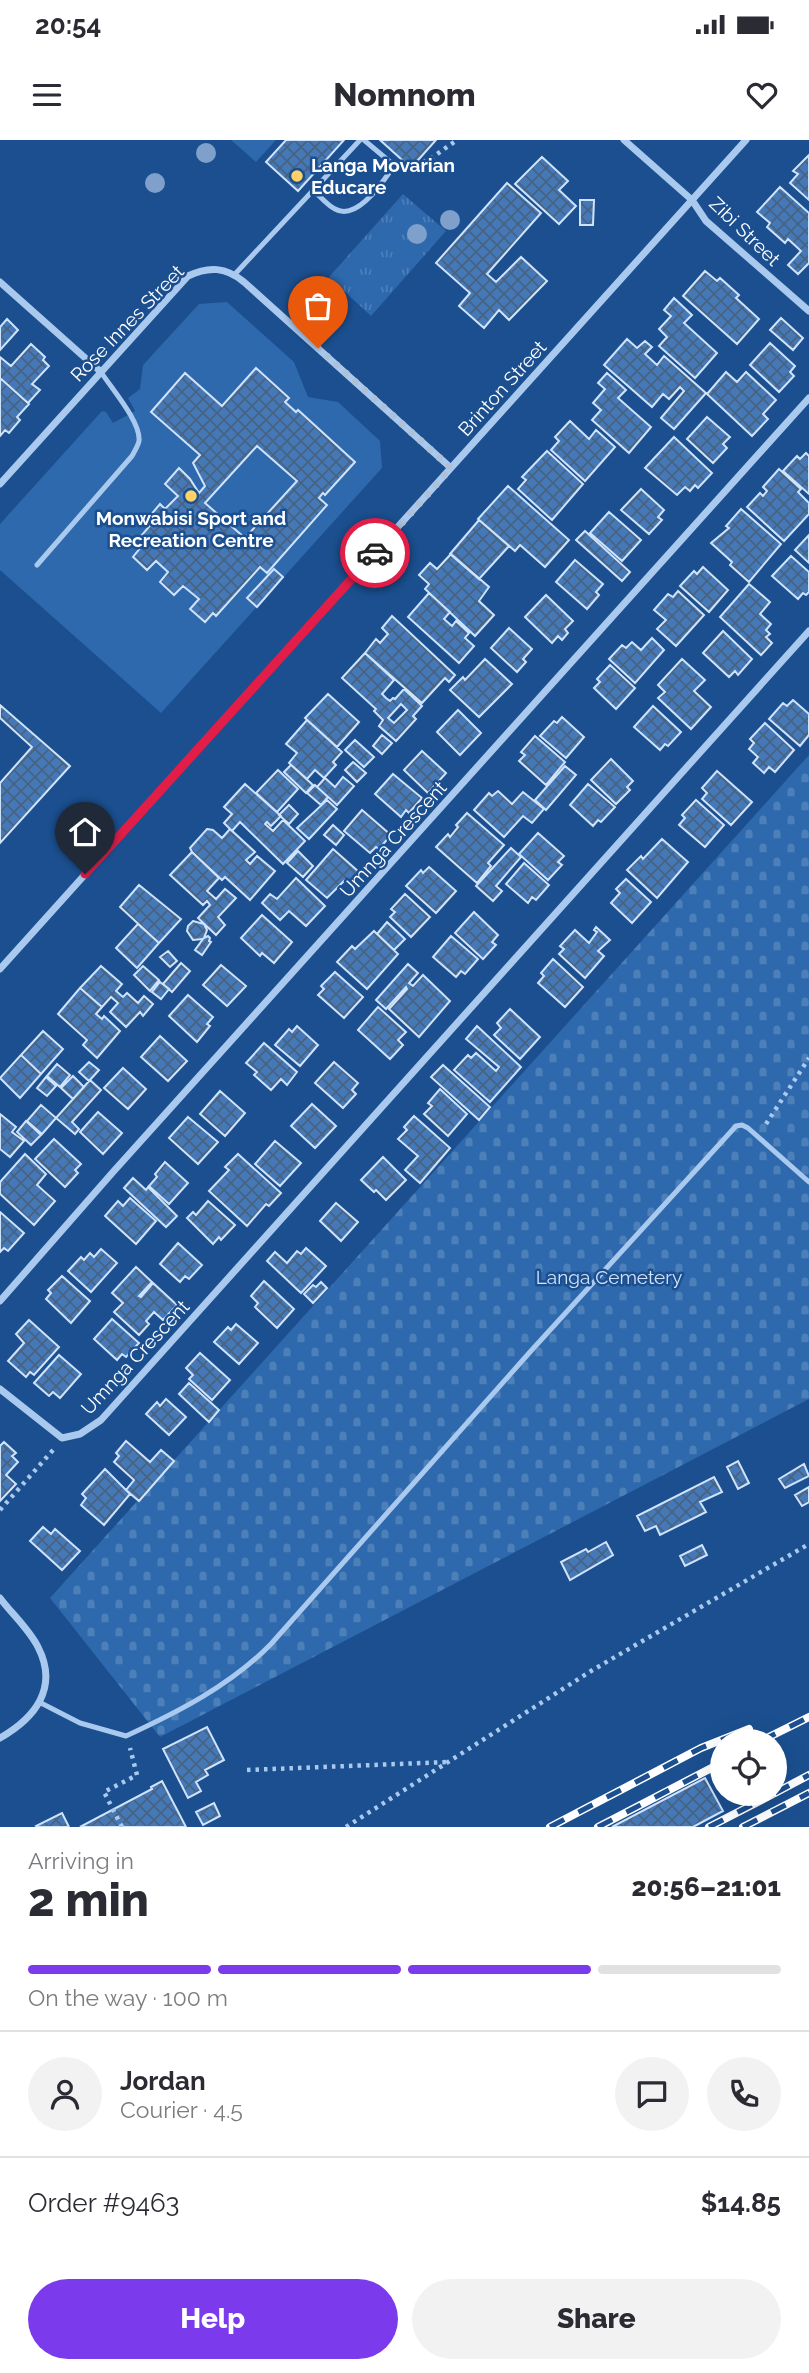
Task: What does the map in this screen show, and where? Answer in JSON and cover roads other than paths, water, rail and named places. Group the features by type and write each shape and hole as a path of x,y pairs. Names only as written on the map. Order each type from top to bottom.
{"street":[{"name":"Zibi Street","path":"624,140 692,200 706,221 809,311"},
{"name":"Brinton Street","path":"0,969 746,140"},
{"name":"Rose Innes Street","path":"0,484 188,276 213,268 234,274"},
{"path":"234,274 451,468"},
{"path":"0,282 101,372"},
{"name":"Umnga Crescent","path":"0,1301 809,398"},
{"name":"Umnga Crescent","path":"0,1389 62,1438 70,1438 89,1429 113,1407 809,631"},
{"path":"0,1598 37,1644 42,1657 45,1683 39,1702 23,1724 0,1738"}],"lane":[{"path":"234,274 313,190 362,140 389,161 391,170 385,179 359,207 349,211 337,211 313,190"},
{"path":"37,565 132,456 139,443 138,430 133,420 101,372"},
{"path":"39,1702 80,1723 126,1736 218,1688 255,1661 736,1126 742,1125 757,1136 809,1182"}],"railway":[{"path":"785,1729 809,1717"},
{"path":"550,1827 710,1744"},
{"path":"598,1827 710,1769"},
{"path":"787,1787 809,1775"},
{"path":"743,1827 809,1793"},
{"path":"709,1827 750,1806"}],"place":[{"name":"Langa Movarian Educare","path":"297,176"},
{"name":"Monwabisi Sport and Recreation Centre","path":"191,496"}],"park label":[{"name":"Langa Cemetery","path":"609,1277"}]}
